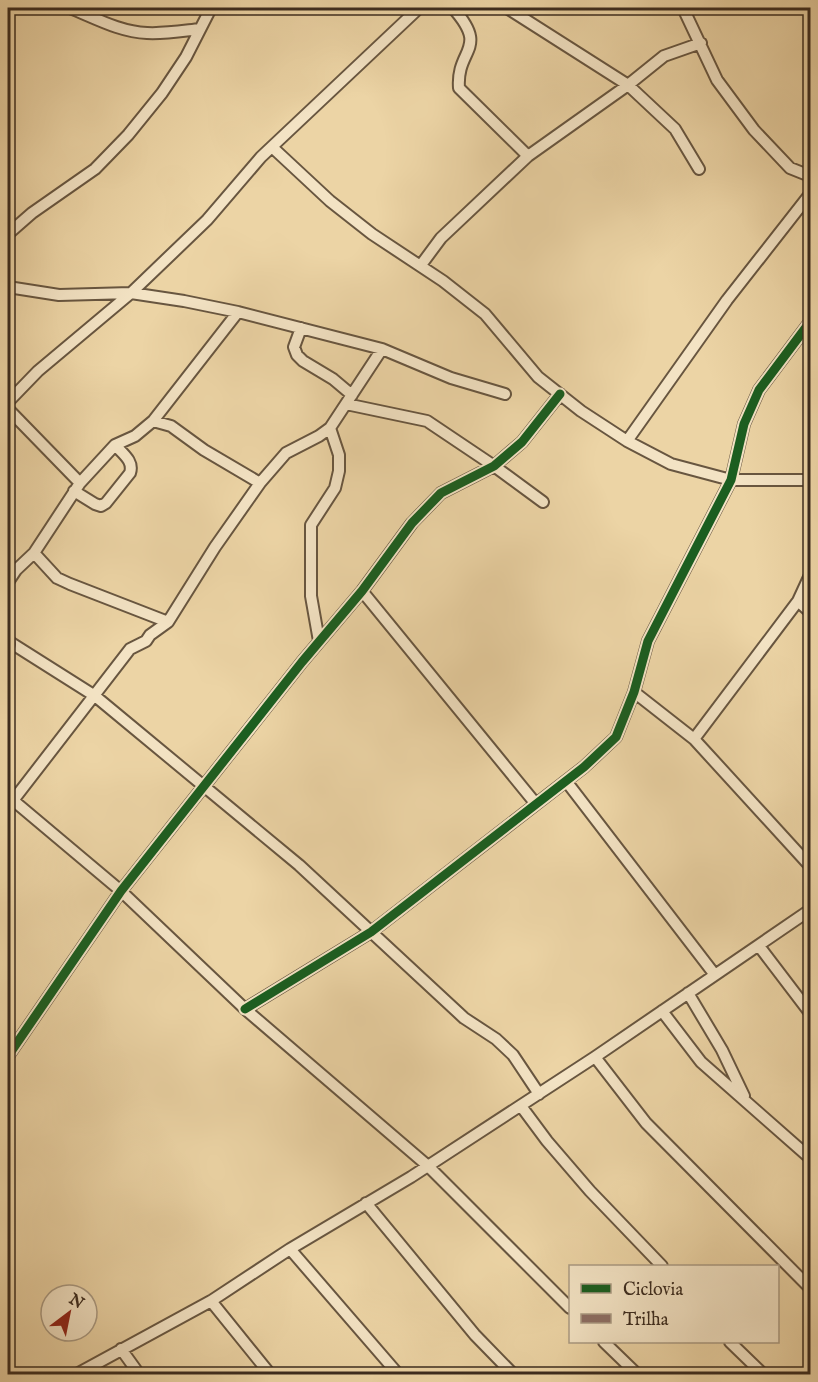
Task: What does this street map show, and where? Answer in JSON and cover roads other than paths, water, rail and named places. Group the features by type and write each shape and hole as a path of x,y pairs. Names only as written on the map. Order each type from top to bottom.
{"street":[{"path":"70,8 112,26 136,32 200,29"},
{"path":"8,234 32,213 94,169 128,135 162,93 186,57 211,8"},
{"path":"8,402 38,371 130,293 207,220 250,169 418,8"},
{"path":"453,8 466,23 470,35 470,48 459,81 459,88 528,156"},
{"path":"507,8 628,85 675,129 699,169"},
{"path":"683,8 717,81 754,130 790,168 810,176"},
{"path":"420,265 441,238 528,156 628,85 664,56 700,43"},
{"path":"273,147 330,201 372,234 420,265 485,314 538,377 627,441 671,464 731,480 810,480"},
{"path":"627,441 727,300 810,194"},
{"path":"8,287 59,295 130,293 238,312 382,349 452,378 505,394"},
{"path":"8,582 16,570 34,553 77,487 115,446 135,436 153,421 238,312"},
{"path":"245,1010 371,932 584,767 616,737 634,692 648,641 731,480 744,424 759,390 810,322"},
{"path":"302,328 294,347 297,355 333,379 349,400 426,421 494,465 543,502"},
{"path":"382,349 330,428 285,453 260,483 168,622 150,635 146,641 130,649 10,802 121,891 245,1010 428,1166 569,1307"},
{"path":"8,1056 121,891 319,641 362,591 412,523 441,493 494,465 522,442 560,394"},
{"path":"8,409 94,504 101,506 106,503 132,469 128,458 115,446"},
{"path":"153,421 171,426 204,450 260,483"},
{"path":"319,641 311,596 311,525 335,488 339,471 339,455 330,428"},
{"path":"34,553 57,578 168,622"},
{"path":"694,739 798,601 810,575"},
{"path":"362,591 536,804"},
{"path":"798,601 810,612"},
{"path":"8,641 94,696 298,865 464,1018 496,1039 513,1055 539,1094"},
{"path":"634,692 694,739 810,866"},
{"path":"566,781 715,975"},
{"path":"77,1374 211,1301 290,1249 428,1166 595,1057 810,910"},
{"path":"759,946 810,1013"},
{"path":"688,993 722,1050 746,1100"},
{"path":"662,1011 701,1062 810,1158"},
{"path":"595,1057 646,1123 810,1288"},
{"path":"521,1106 547,1141 590,1191 661,1265"},
{"path":"366,1203 475,1335 513,1374"},
{"path":"290,1249 398,1374"},
{"path":"211,1301 270,1374"},
{"path":"606,1343 637,1374"},
{"path":"732,1343 763,1374"},
{"path":"122,1349 139,1374"}]}
